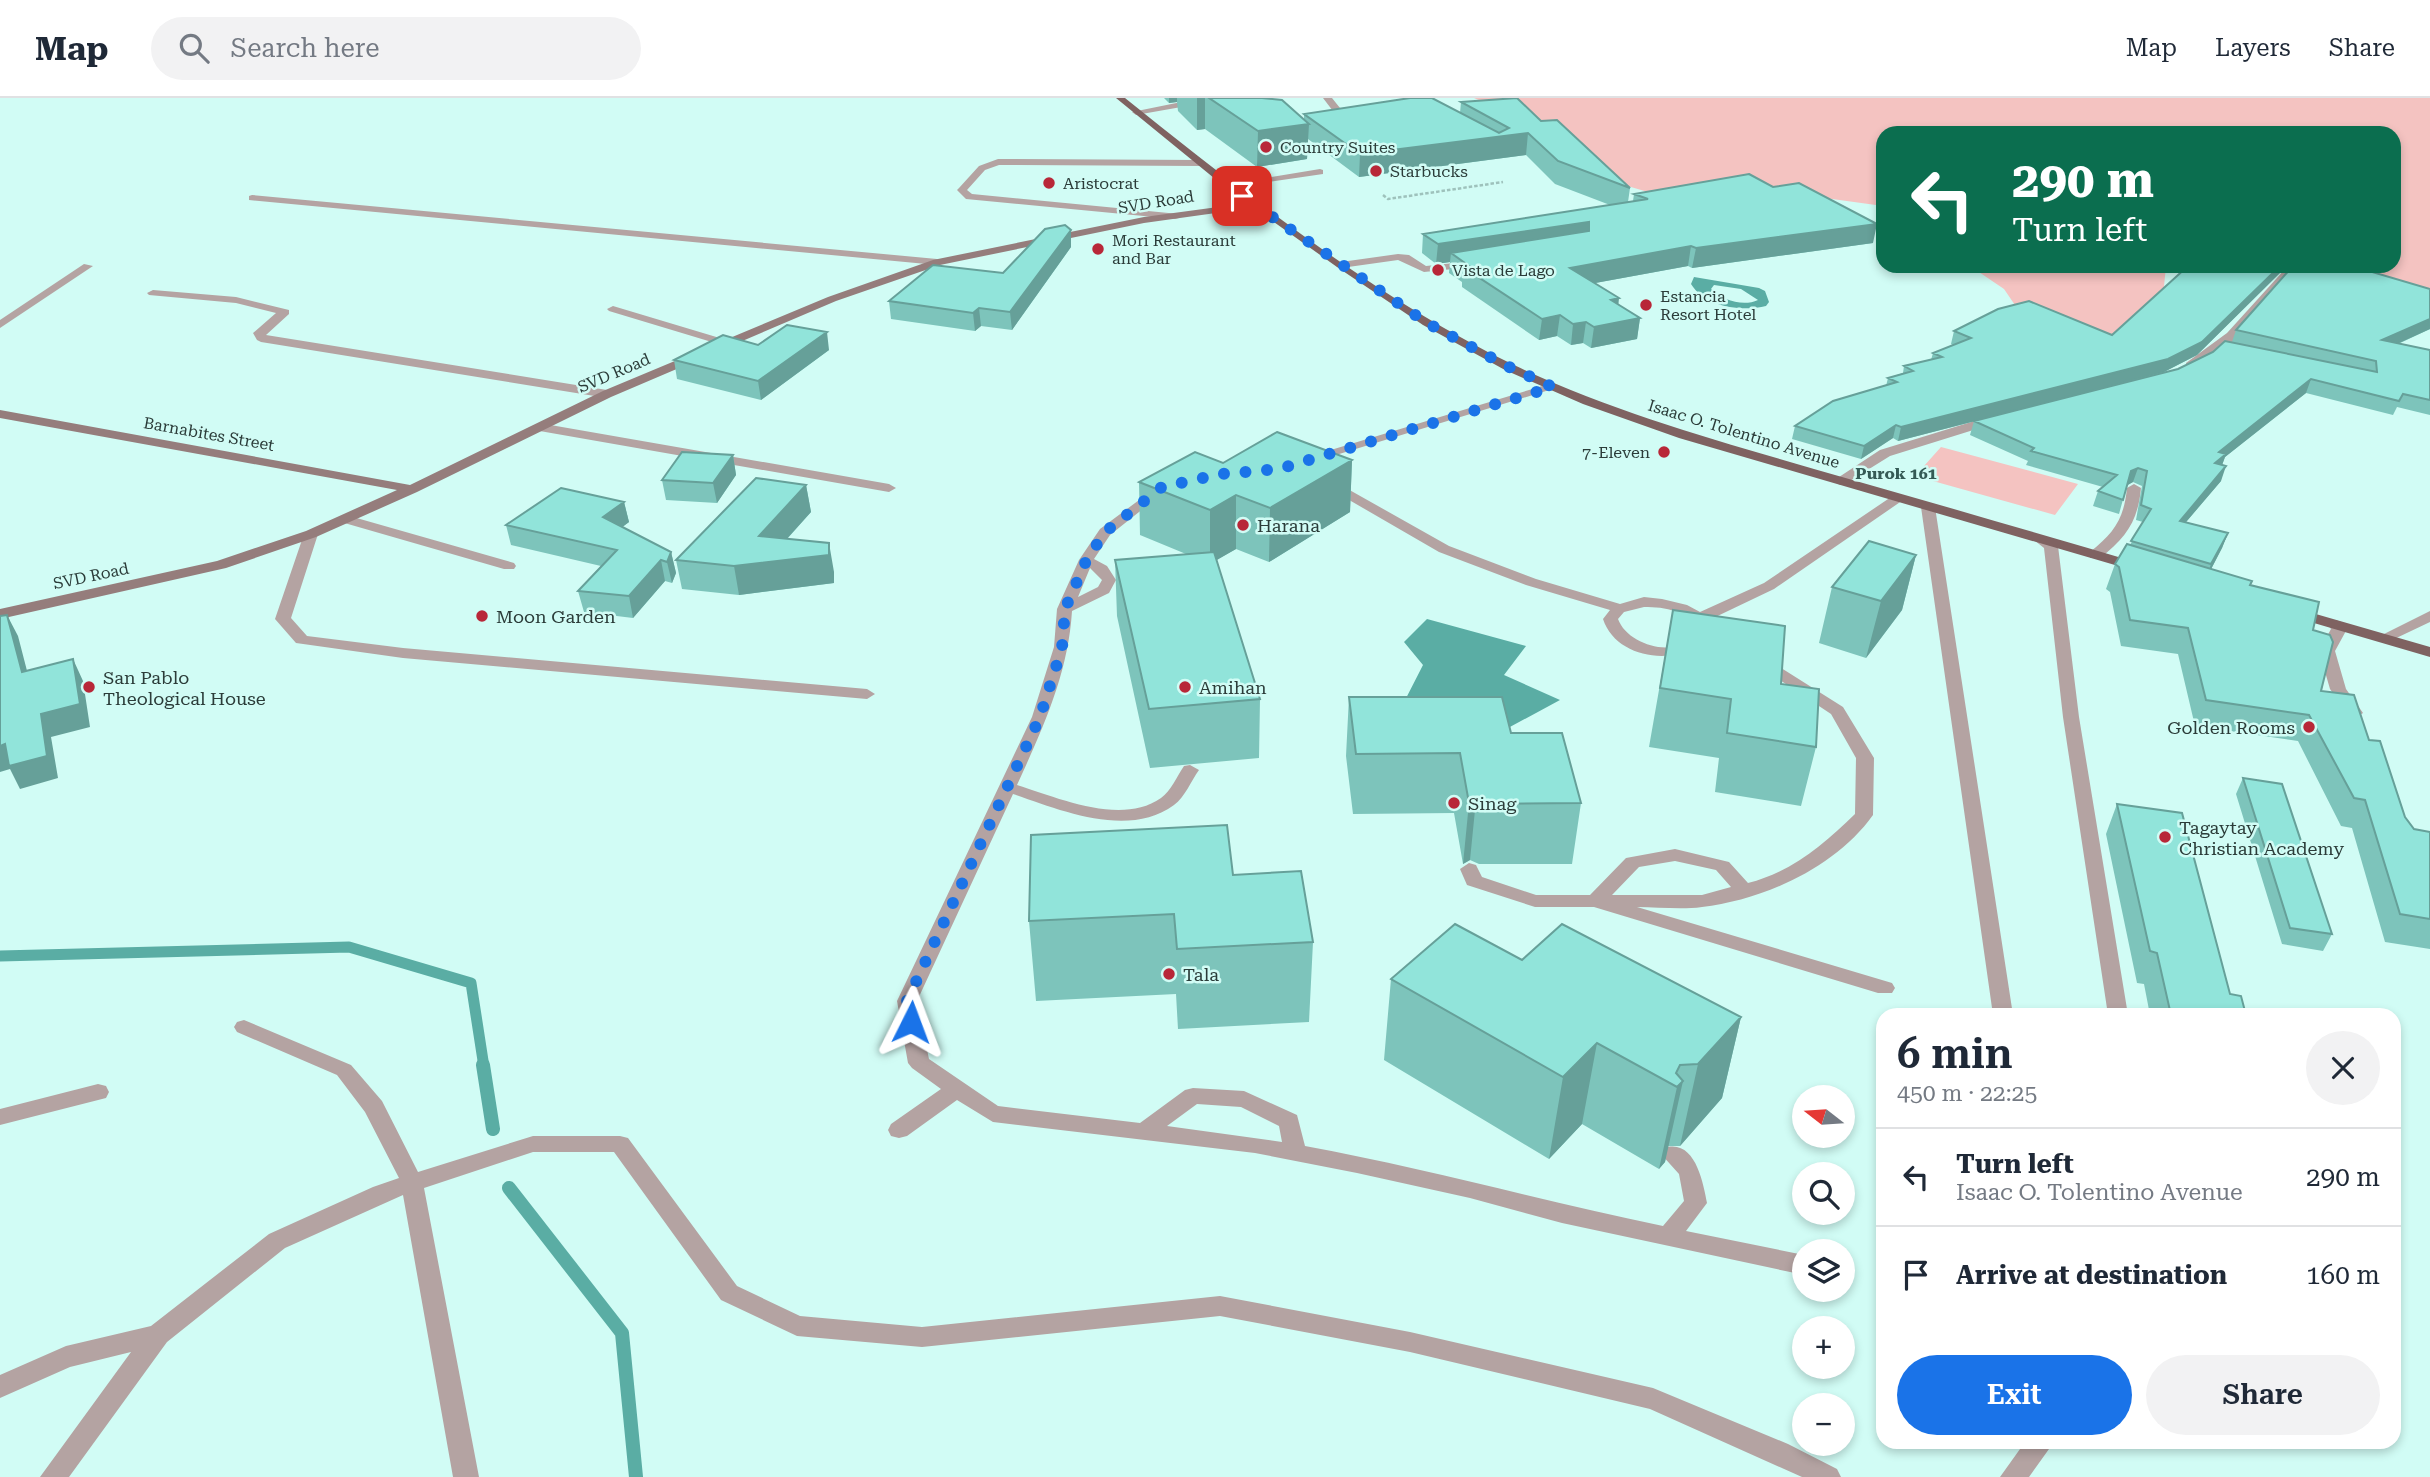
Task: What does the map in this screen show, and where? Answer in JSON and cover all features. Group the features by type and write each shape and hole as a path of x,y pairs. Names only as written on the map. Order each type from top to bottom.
{"main road":[{"name":"Isaac O. Tolentino Avenue","path":"1119,98 1228,185 1341,265 1427,323 1509,367 1553,387 1684,435 2148,570"},
{"name":"SVD Road","path":"0,614 221,565 312,534 412,489 607,394 832,299 937,262 1175,216 1255,205"},
{"name":"Barnabites Street","path":"0,414 412,489"},
{"path":"2282,609 2430,652"}],"street":[{"path":"1317,127 1337,121 1341,115 1327,98"},
{"path":"1136,112 1209,99"},
{"path":"1175,216 969,197 962,190 982,168 998,162 1199,163"},
{"path":"1228,185 1320,172"},
{"path":"252,198 937,262"},
{"path":"1341,265 1405,257 1424,270 1433,270 1487,261"},
{"path":"0,325 88,266"},
{"path":"2180,371 2203,359 2218,347 2287,273"},
{"path":"153,293 236,300 285,312 259,333 261,338 607,394"},
{"path":"613,309 729,344"},
{"path":"2218,347 2231,350"},
{"path":"1297,462 1553,387"},
{"path":"1840,481 1885,453 2006,416"},
{"path":"539,426 889,488"},
{"path":"1314,479 1338,485 1444,549 1531,582 1619,608"},
{"path":"1172,484 1162,487 1105,532 1086,561 1065,609 1062,648 1040,717 907,1001 919,1063 993,1114 1145,1131 1296,1153 1470,1189 1562,1214 1792,1262"},
{"path":"2095,555 2124,532 2132,515 2134,488"},
{"path":"1698,619 1769,586 1899,498"},
{"path":"1928,507 2002,1008"},
{"path":"346,519 509,566"},
{"path":"312,534 283,619 302,640 403,653 867,694"},
{"path":"2041,540 2051,546 2071,717 2117,1008"},
{"path":"1065,609 1104,590 1109,580 1102,569 1086,561"},
{"path":"1660,602 1689,611 1698,619 1705,643 1677,650 1654,650 1632,644 1612,630 1609,622 1619,608 1630,603 1660,602"},
{"path":"2385,638 2430,616"},
{"path":"2336,625 2339,629 2328,651 2334,676 2338,689 2364,726"},
{"path":"1469,869 1474,881 1535,901 1702,901 1773,883 1823,855 1864,815 1865,758 1837,711 1763,662 1750,657"},
{"path":"1007,787 1094,814 1139,812 1168,801 1189,770"},
{"path":"1595,901 1633,862 1675,855 1722,866 1744,890"},
{"path":"1595,901 1885,988"},
{"path":"244,1027 344,1070 374,1107 412,1182 466,1477"},
{"path":"899,1130 957,1089"},
{"path":"0,1117 98,1092"},
{"path":"1145,1131 1193,1096 1244,1099 1289,1121 1296,1153"},
{"path":"53,1477 158,1335 277,1241 381,1193 533,1144 620,1144 729,1293 796,1326 922,1337 1220,1306 1409,1342 1653,1399 1779,1452 1828,1477"},
{"path":"1668,1236 1696,1203 1689,1170 1672,1154"},
{"path":"0,1387 66,1357 158,1335"},
{"path":"2013,1477 2035,1449"}],"path":[{"path":"1383,195 1388,199 1503,182"}],"shaded area":[{"path":"1474,98 2430,98 2430,300 2347,273 2401,273 2401,126 1876,126 1876,205 1752,188 1655,194 1617,183 1532,123"},
{"path":"1980,273 2165,273 2162,307 2096,348 2019,311 2004,289"},
{"path":"1941,447 2078,484 2055,515 1915,476"}],"water":[{"path":"1694,277 1759,288 1765,291 1769,302 1766,306 1756,308 1725,306 1705,298 1691,284","holes":["1714,285 1741,289 1758,300 1746,303 1733,301 1711,289"]},
{"path":"1427,619 1526,646 1504,675 1560,700 1508,728 1400,710 1423,665 1404,642"}],"building":[{"path":"1209,98 1282,100 1309,124 1258,131"},
{"path":"1410,98 1432,98 1499,133 1509,128 1461,102 1517,98 1541,121 1557,120 1630,188 1558,161 1528,133 1360,154 1304,114"},
{"path":"1749,174 1773,187 1799,183 1876,224 1696,248 1691,246 1570,268 1619,298 1611,300 1640,318 1594,327 1586,322 1573,324 1560,315 1542,319 1463,267 1469,266 1451,253 1589,231 1589,222 1438,244 1423,234 1648,199 1634,194"},
{"path":"1065,225 1071,230 1010,312 979,308 973,313 889,301 933,265 1003,273 1045,229"},
{"path":"2180,273 2273,273 2202,342 2168,359 1901,427 1896,425 1864,446 1795,426 1833,401 1897,382 1888,378 1913,371 1904,366 1942,357 1933,353 1971,338 1954,331 1998,309 2029,301 2112,335"},
{"path":"2287,273 2376,273 2430,289 2430,319 2382,340 2430,350 2430,400 2403,394 2399,401 2311,379 2219,452 2226,454 2215,463 2226,466 2180,521 2228,533 2211,564 2131,541 2151,509 2141,505 2147,471 2138,468 2131,471 2123,500 2098,491 2117,475 2031,451 2034,448 1974,421 2178,369 2213,352 2225,341 2377,372 2376,361 2236,330"},
{"path":"787,325 827,332 758,381 674,360 723,335 758,345"},
{"path":"1277,432 1352,460 1270,508 1236,495 1210,510 1139,482 1195,452 1223,463"},
{"path":"682,452 733,455 713,483 662,480"},
{"path":"756,478 806,485 759,536 829,543 829,555 734,566 676,560"},
{"path":"561,488 624,502 603,517 671,552 667,562 661,560 629,596 578,591 617,550 506,525"},
{"path":"1869,541 1916,555 1881,601 1832,587"},
{"path":"2127,544 2252,581 2250,585 2319,602 2313,630 2330,635 2333,642 2321,691 2354,695 2369,740 2380,741 2405,817 2414,829 2430,832 2430,919 2400,914 2365,800 2354,798 2309,715 2206,700 2188,628 2130,620 2119,567 2115,564"},
{"path":"1214,552 1260,699 1149,709 1115,560"},
{"path":"1673,610 1785,626 1781,684 1819,689 1816,747 1727,733 1731,699 1660,688"},
{"path":"7,615 22,672 73,659 80,704 41,714 47,756 9,766 5,744 0,746 0,616"},
{"path":"1349,697 1502,697 1511,733 1562,733 1581,803 1486,804 1476,800 1469,803 1460,753 1356,754"},
{"path":"2243,778 2282,784 2332,934 2290,928"},
{"path":"2117,804 2182,813 2230,994 2241,996 2244,1008 2169,1008 2157,953 2150,951"},
{"path":"1227,825 1233,875 1301,871 1313,942 1177,949 1174,914 1029,921 1031,835"},
{"path":"1455,924 1522,960 1562,924 1741,1017 1698,1064 1680,1065 1676,1073 1683,1081 1677,1087 1597,1043 1563,1077 1391,979"}],"waterway":[{"path":"0,956 349,947 471,983 484,1067"},
{"path":"483,1065 493,1129"},
{"path":"509,1188 622,1333 636,1477"}],"place":[{"name":"Country Suites","path":"1266,147"},
{"name":"Starbucks","path":"1376,171"},
{"name":"Aristocrat","path":"1049,183"},
{"name":"Mori Restaurant and Bar","path":"1098,249"},
{"name":"Vista de Lago","path":"1438,270"},
{"name":"Estancia Resort Hotel","path":"1646,305"},
{"name":"7-Eleven","path":"1664,452"},
{"name":"Harana","path":"1243,525"},
{"name":"Moon Garden","path":"482,616"},
{"name":"San Pablo Theological House","path":"89,687"},
{"name":"Amihan","path":"1185,687"},
{"name":"Golden Rooms","path":"2309,727"},
{"name":"Sinag","path":"1454,803"},
{"name":"Tagaytay Christian Academy","path":"2165,837"},
{"name":"Tala","path":"1169,974"}],"district":[{"name":"Purok 161","path":"1896,473"}],"route":[{"path":"911,1022 907,1001 1040,717 1062,648 1065,609 1086,561 1105,532 1162,487 1221,474 1279,469 1553,387 1427,323 1242,196"}]}
